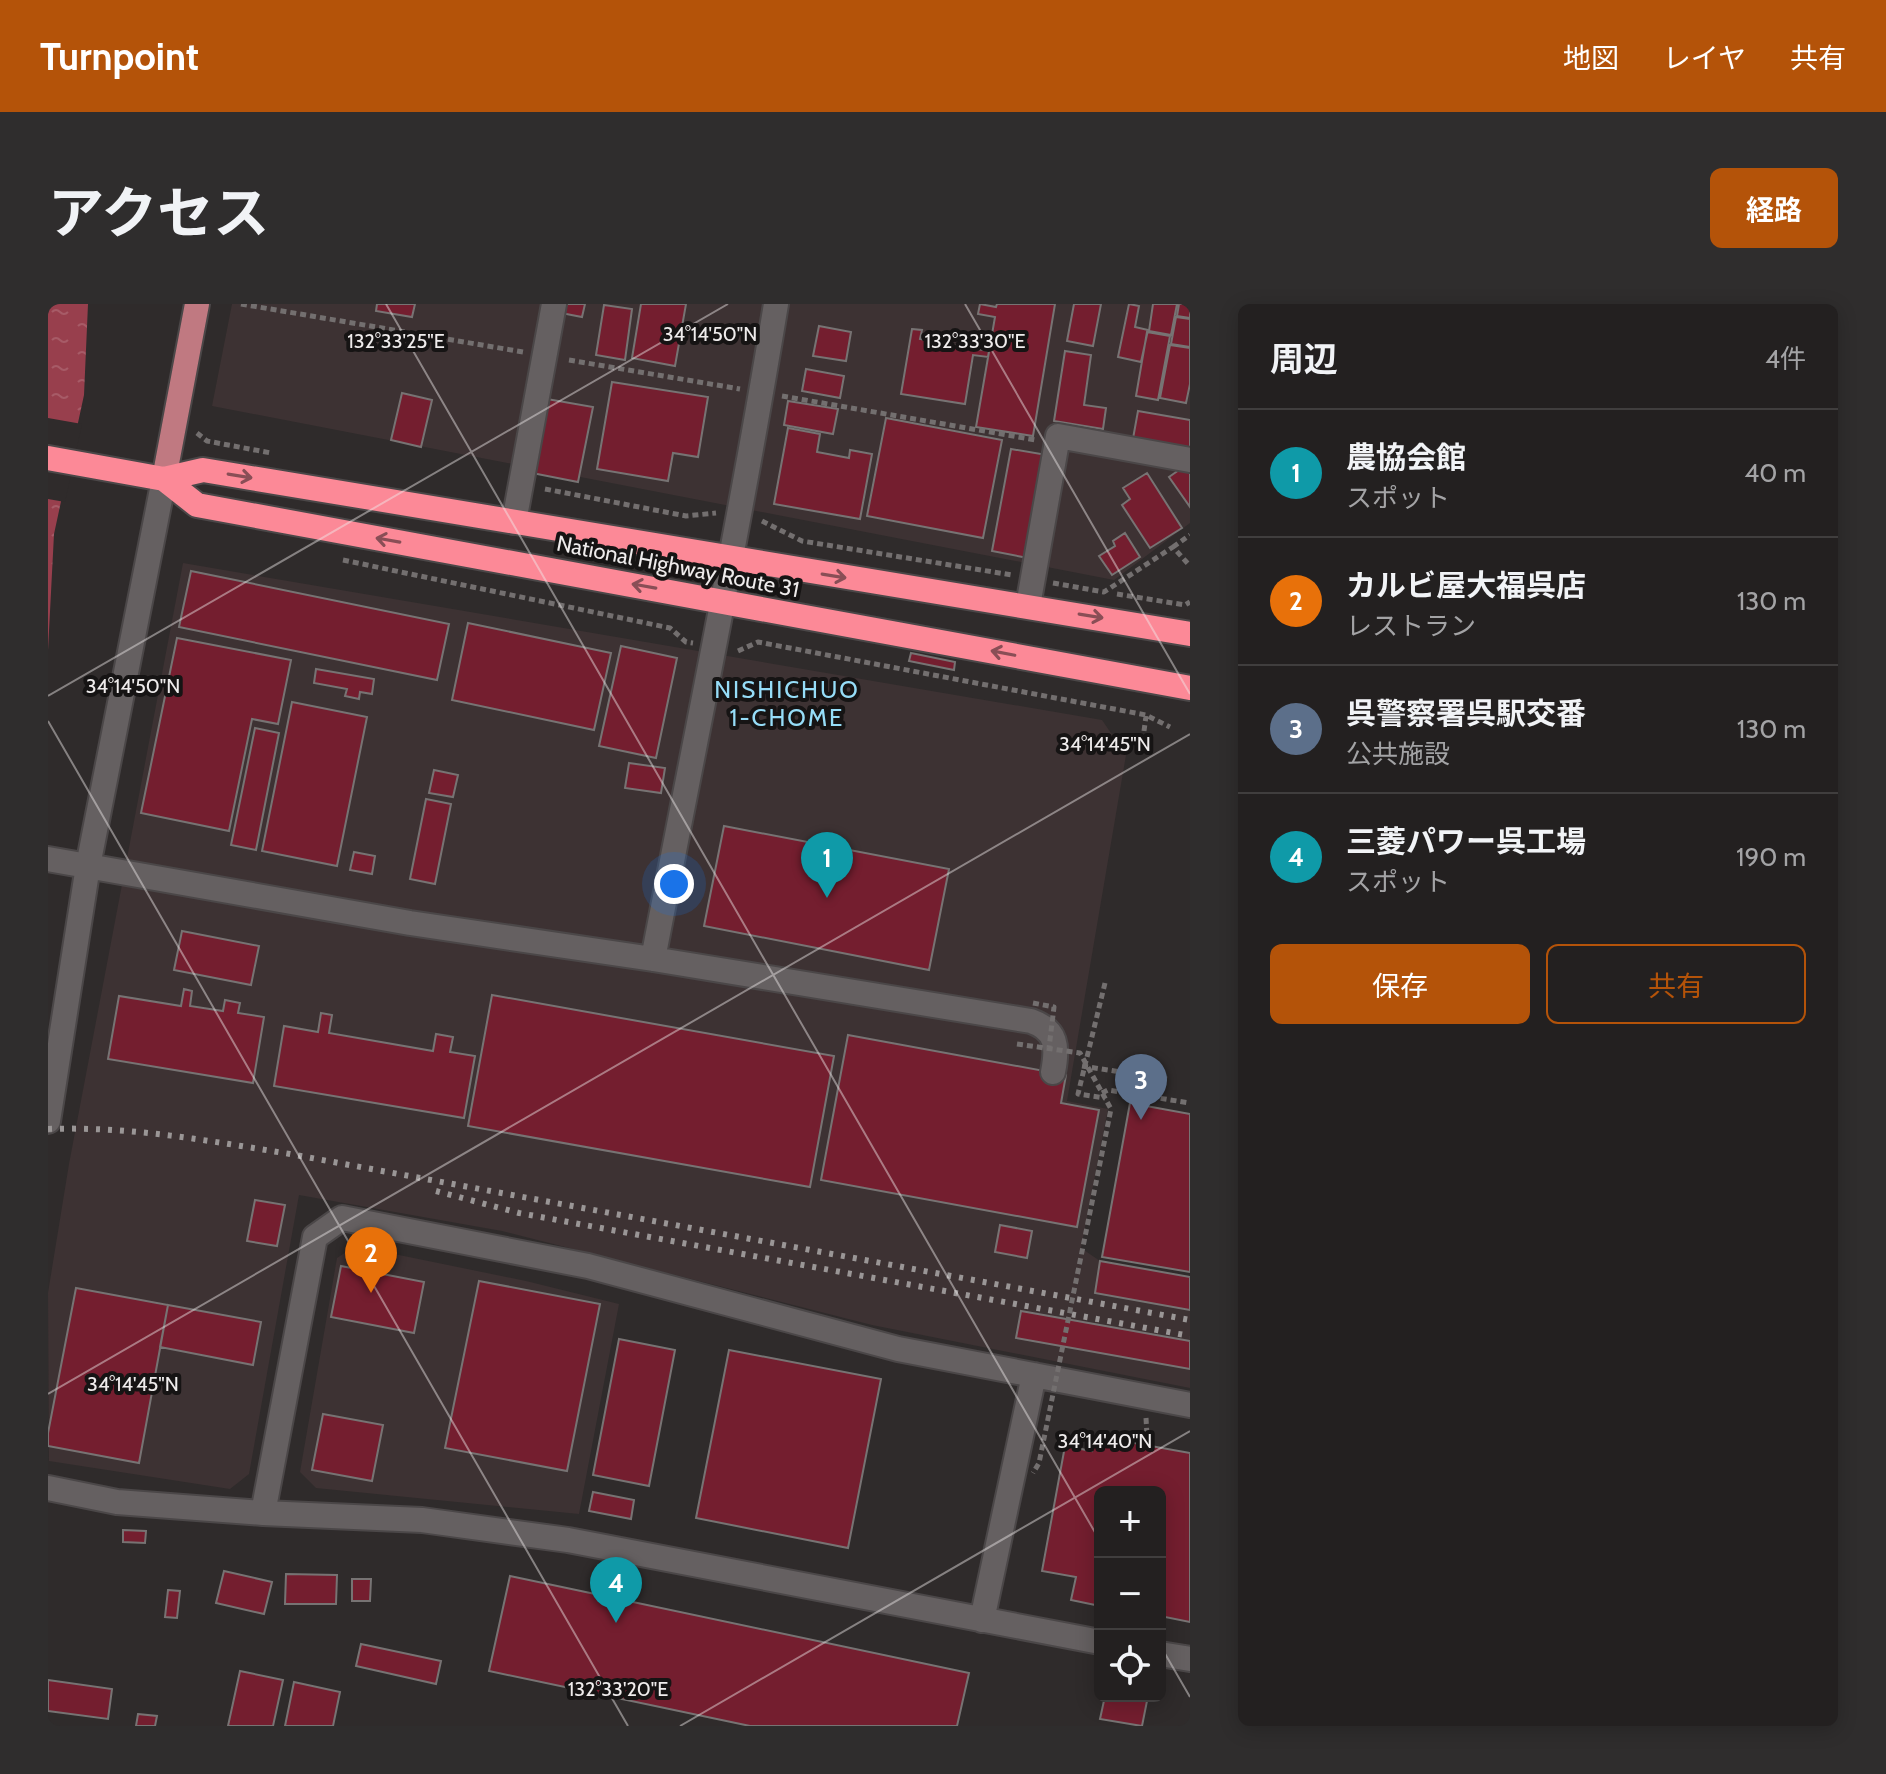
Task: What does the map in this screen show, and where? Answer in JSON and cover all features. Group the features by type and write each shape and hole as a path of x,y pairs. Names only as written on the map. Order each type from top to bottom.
{"highway":[{"name":"National Highway Route 31","path":"48,458 164,479 203,470 729,557 796,571 1190,634"},
{"name":"National Highway Route 31","path":"164,479 197,505 1190,688"}],"main road":[{"path":"164,479 197,304"}],"street":[{"path":"514,522 554,304"},
{"path":"653,959 739,517 776,304"},
{"path":"1028,606 1058,436 1190,460"},
{"path":"48,1121 88,866 164,479"},
{"path":"52,860 410,923 1032,1012 1050,1032 1058,1061"},
{"path":"263,1513 315,1237 342,1218 588,1266 898,1349 1190,1405"},
{"path":"982,1620 1034,1375"},
{"path":"48,1488 117,1502 422,1520 568,1540 1094,1641"},
{"path":"1166,1655 1190,1659"}],"path":[{"path":"241,304 1057,443"},
{"path":"174,430 199,434 207,441 282,455"},
{"path":"519,490 544,489 686,516 718,513 763,521 802,541 1185,605 1190,602"},
{"path":"1104,592 1190,535"},
{"path":"1173,547 1190,566"},
{"path":"332,558 670,628 686,642 712,648 741,651 758,642 1146,715 1170,727"},
{"path":"1144,731 1146,715"},
{"path":"1104,1096 1078,1094 1105,983"},
{"path":"1032,1012 1054,1007 1058,1061"},
{"path":"1017,1044 1058,1061 1167,1079"},
{"path":"1033,1473 1039,1463 1111,1109 1080,1053 1058,1061"},
{"path":"1104,1096 1108,1090 1190,1103"}],"shaded area":[{"path":"232,304 1190,304 1190,523 1114,580 212,406"},
{"path":"183,563 1102,720 1126,755 1067,1101 1108,1109 1081,1248 1100,1261 1190,1277 1190,1388 872,1325 502,1231 299,1195 249,1474 230,1489 49,1461 48,1293 69,1164"},
{"path":"355,1246 526,1281 619,1304 579,1514 316,1488 300,1472 337,1258"}],"water":[{"path":"48,304 88,304 84,395 54,534 48,650"}],"pier":[{"path":"48,418 82,424 65,502 48,499"}],"building":[{"path":"377,304 415,304 412,317 376,311"},
{"path":"562,304 585,304 582,317 561,313"},
{"path":"641,304 686,304 675,366 632,358"},
{"path":"980,304 996,307 997,304 1055,304 1033,436 976,427 995,317 978,314"},
{"path":"1074,304 1101,304 1093,346 1067,341"},
{"path":"1129,304 1139,306 1135,327 1148,330 1141,362 1118,357"},
{"path":"1153,304 1177,304 1171,335 1149,331"},
{"path":"1179,304 1190,304 1190,318 1177,316"},
{"path":"604,305 632,309 625,360 596,355"},
{"path":"1176,317 1190,319 1190,347 1171,344"},
{"path":"819,326 851,332 846,361 813,356"},
{"path":"912,329 922,330 920,339 989,351 988,357 973,355 965,404 901,394"},
{"path":"1147,332 1170,336 1158,400 1136,396"},
{"path":"1170,345 1190,348 1190,384 1186,403 1160,398"},
{"path":"1065,351 1091,355 1084,405 1106,408 1103,429 1054,421"},
{"path":"806,369 844,376 840,398 802,391"},
{"path":"612,382 708,397 698,457 673,453 668,481 597,469"},
{"path":"402,393 432,400 421,447 391,440"},
{"path":"547,399 593,407 578,482 532,473"},
{"path":"788,401 838,409 833,434 784,425"},
{"path":"1138,411 1190,420 1190,455 1132,444"},
{"path":"886,418 1002,440 983,538 867,516"},
{"path":"788,428 820,434 817,452 849,458 850,450 872,454 860,519 774,504"},
{"path":"1011,449 1047,455 1028,558 992,551"},
{"path":"1179,470 1190,472 1190,507 1169,477"},
{"path":"1147,473 1182,528 1150,548 1122,505 1130,499 1123,488"},
{"path":"1125,533 1140,557 1112,575 1099,556 1115,546 1113,541"},
{"path":"191,571 449,624 437,680 179,627"},
{"path":"468,623 611,653 594,730 452,700"},
{"path":"177,638 291,660 278,724 252,719 229,831 141,813"},
{"path":"621,646 677,658 656,758 599,746"},
{"path":"911,653 955,662 954,670 909,661"},
{"path":"316,669 374,679 372,694 360,692 359,699 345,696 347,689 314,683"},
{"path":"292,702 367,717 337,866 262,851"},
{"path":"255,728 279,733 256,850 231,845"},
{"path":"629,763 665,768 661,793 625,788"},
{"path":"434,770 458,775 453,797 429,793"},
{"path":"426,799 451,804 435,884 410,879"},
{"path":"724,826 949,869 929,970 704,926"},
{"path":"354,852 375,856 372,874 350,870"},
{"path":"182,931 259,946 251,985 174,970"},
{"path":"184,989 192,991 190,1006 223,1011 225,1000 240,1003 238,1013 264,1017 253,1083 108,1059 119,996 181,1006"},
{"path":"492,995 834,1056 810,1187 468,1126"},
{"path":"321,1013 332,1015 329,1033 433,1051 436,1034 453,1037 450,1052 475,1056 464,1118 274,1086 284,1026 318,1032"},
{"path":"848,1035 1066,1075 1061,1103 1099,1110 1077,1227 821,1180"},
{"path":"1130,1103 1190,1114 1190,1272 1102,1257"},
{"path":"255,1200 285,1205 277,1246 247,1241"},
{"path":"1000,1225 1032,1231 1027,1258 995,1252"},
{"path":"1100,1261 1190,1277 1190,1310 1095,1293"},
{"path":"341,1266 424,1282 414,1333 331,1317"},
{"path":"479,1281 600,1304 567,1471 445,1448"},
{"path":"76,1288 168,1305 139,1463 48,1446"},
{"path":"168,1305 261,1322 253,1365 160,1347"},
{"path":"1021,1311 1190,1341 1190,1369 1016,1338"},
{"path":"619,1339 675,1350 649,1486 593,1475"},
{"path":"729,1350 881,1379 848,1548 696,1518"},
{"path":"323,1414 383,1425 372,1481 312,1470"},
{"path":"1095,1436 1190,1453 1190,1622 1166,1617 1166,1486 1094,1486 1094,1605 1071,1600 1076,1577 1042,1571 1065,1446 1092,1451"},
{"path":"593,1492 634,1500 631,1519 589,1511"},
{"path":"123,1530 146,1531 145,1543 123,1542"},
{"path":"224,1571 272,1582 264,1614 216,1603"},
{"path":"286,1574 337,1575 336,1604 285,1604"},
{"path":"510,1576 969,1673 957,1726 750,1726 489,1671"},
{"path":"352,1579 371,1579 370,1601 352,1601"},
{"path":"168,1590 180,1591 177,1618 165,1617"},
{"path":"361,1644 441,1661 436,1684 356,1666"},
{"path":"240,1671 283,1680 273,1726 228,1726"},
{"path":"48,1680 112,1689 108,1719 48,1711"},
{"path":"294,1682 340,1692 333,1726 285,1726"},
{"path":"1104,1702 1147,1702 1142,1726 1100,1719"},
{"path":"138,1714 157,1716 155,1726 136,1726"}],"railway":[{"path":"48,1129 140,1132 290,1154 1190,1320"},
{"path":"436,1191 519,1213 1190,1336"}],"place":[{"name":"農協会館","path":"827,898"},
{"name":"呉警察署呉駅交番","path":"1141,1120"},
{"name":"カルビ屋大福呉店","path":"371,1293"},
{"name":"三菱パワー呉工場","path":"616,1623"}],"district":[{"name":"NISHICHUO 1-CHOME","path":"787,704"}]}
